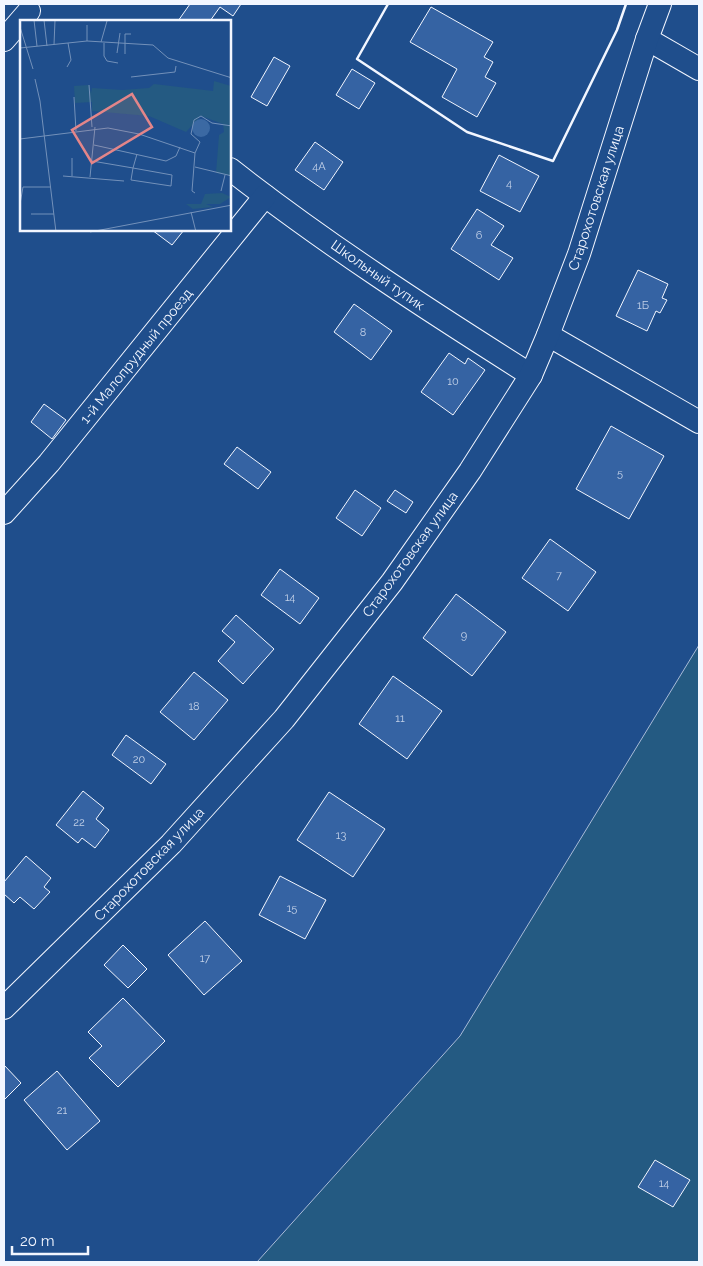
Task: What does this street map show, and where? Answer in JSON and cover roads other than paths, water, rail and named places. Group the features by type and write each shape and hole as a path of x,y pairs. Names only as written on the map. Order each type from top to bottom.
{"street":[{"name":"Старохотовская улица","path":"4,1008 171,844 284,719 392,582 470,472 530,375 548,335 579,254 646,39 660,4"},
{"path":"4,40 20,23"},
{"path":"646,39 699,69"},
{"name":"Школьный тупик","path":"231,170 265,196 426,309 530,375"},
{"name":"1-й Малопрудный проезд","path":"4,513 49,463 265,196"},
{"path":"548,335 699,422"}]}
